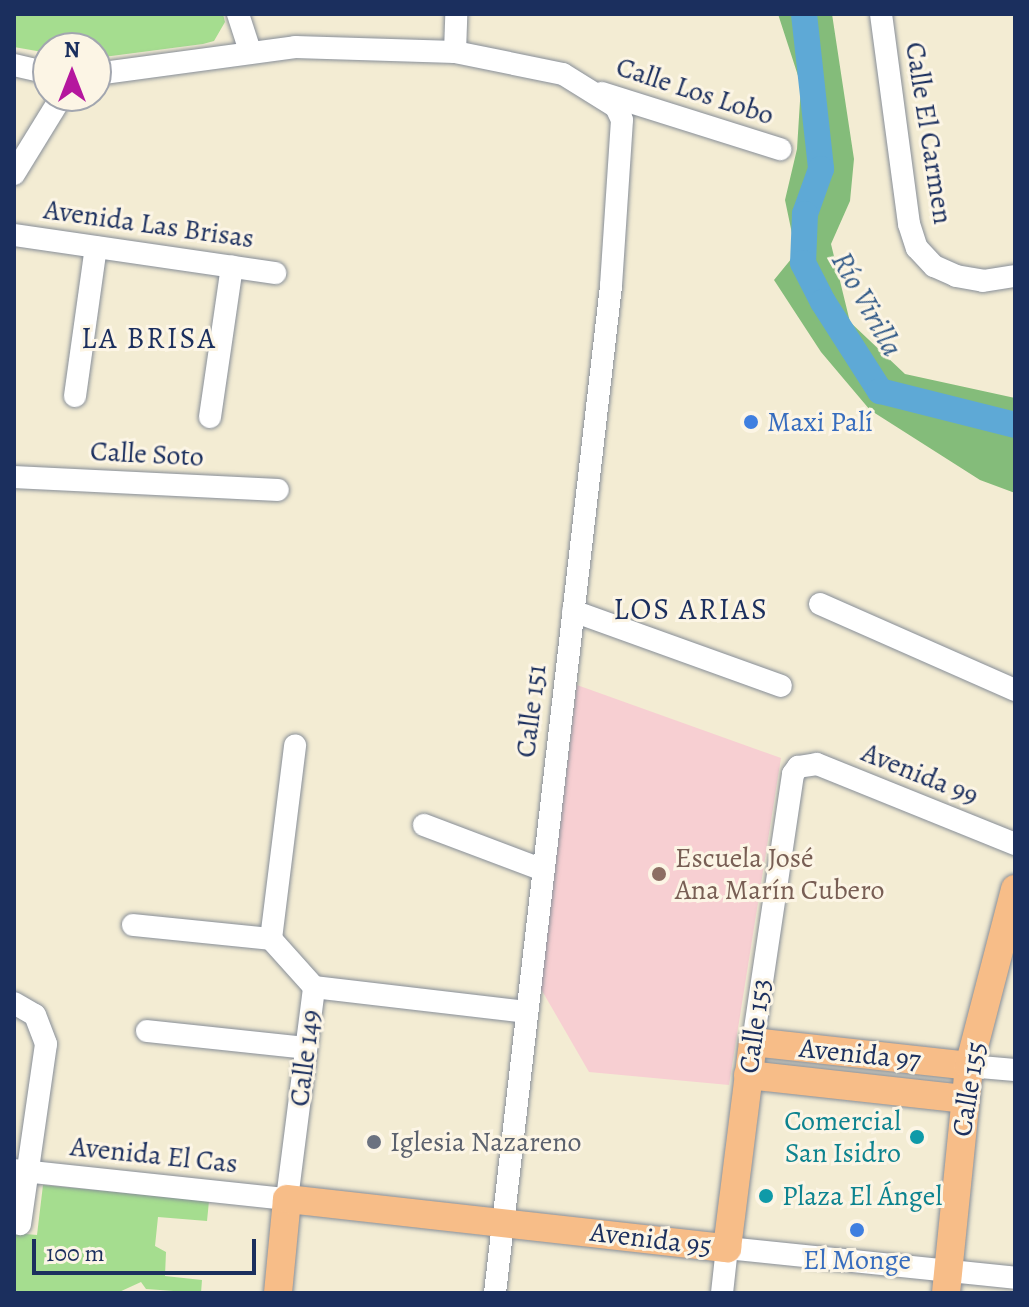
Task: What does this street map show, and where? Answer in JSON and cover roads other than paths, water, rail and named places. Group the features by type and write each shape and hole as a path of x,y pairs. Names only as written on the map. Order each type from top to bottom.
{"main road":[{"name":"Calle 155","path":"947,1282 969,1066 1015,889"},
{"name":"Avenida 97","path":"753,1042 969,1066"},
{"name":"Calle 153","path":"727,1248 753,1042"},
{"name":"Avenida 97","path":"748,1075 964,1099"},
{"name":"Avenida 95","path":"287,1199 727,1248"},
{"name":"Calle 149","path":"278,1293 287,1199"}],"street":[{"path":"238,14 250,51"},
{"path":"455,52 456,14"},
{"name":"Calle El Carmen","path":"881,14 909,224 917,248 934,266 956,276 983,281 1015,276"},
{"name":"Calle Los Lobo","path":"112,72 295,47 455,52 525,63 593,90 780,149"},
{"name":"Calle 151","path":"495,1293 624,135 616,107 593,90"},
{"path":"14,174 52,112"},
{"name":"Avenida Las Brisas","path":"14,235 275,273"},
{"path":"75,396 96,247"},
{"path":"210,417 232,267"},
{"name":"Calle Soto","path":"14,477 278,490"},
{"path":"820,604 1015,690"},
{"path":"573,611 781,686"},
{"path":"133,925 271,939 295,745"},
{"name":"Avenida 99","path":"802,764 817,764 1015,844"},
{"name":"Calle 153","path":"753,1042 793,774 802,764"},
{"path":"424,825 543,870"},
{"name":"Calle 149","path":"271,939 314,987 287,1199"},
{"path":"314,987 526,1012"},
{"path":"14,1003 35,1015 46,1044 20,1171 20,1224"},
{"path":"147,1031 306,1048"},
{"name":"Avenida 97","path":"969,1066 1015,1070"},
{"name":"Avenida El Cas","path":"20,1171 287,1199"},
{"name":"Calle 153","path":"722,1293 727,1248"},
{"name":"Avenida 95","path":"727,1248 947,1282 1015,1278"}],"waterway":[{"name":"Río Virilla","path":"804,14 821,169 805,214 803,263 823,302 880,391 1015,425"}],"place":[{"name":"Maxi Palí","path":"751,422"},
{"name":"Escuela José Ana Marín Cubero","path":"659,874"},
{"name":"Comercial San Isidro","path":"917,1137"},
{"name":"Iglesia Nazareno","path":"374,1142"},
{"name":"Plaza El Ángel","path":"766,1196"},
{"name":"El Monge","path":"857,1230"}],"district":[{"name":"LA BRISA","path":"149,338"},
{"name":"LOS ARIAS","path":"691,609"}]}
